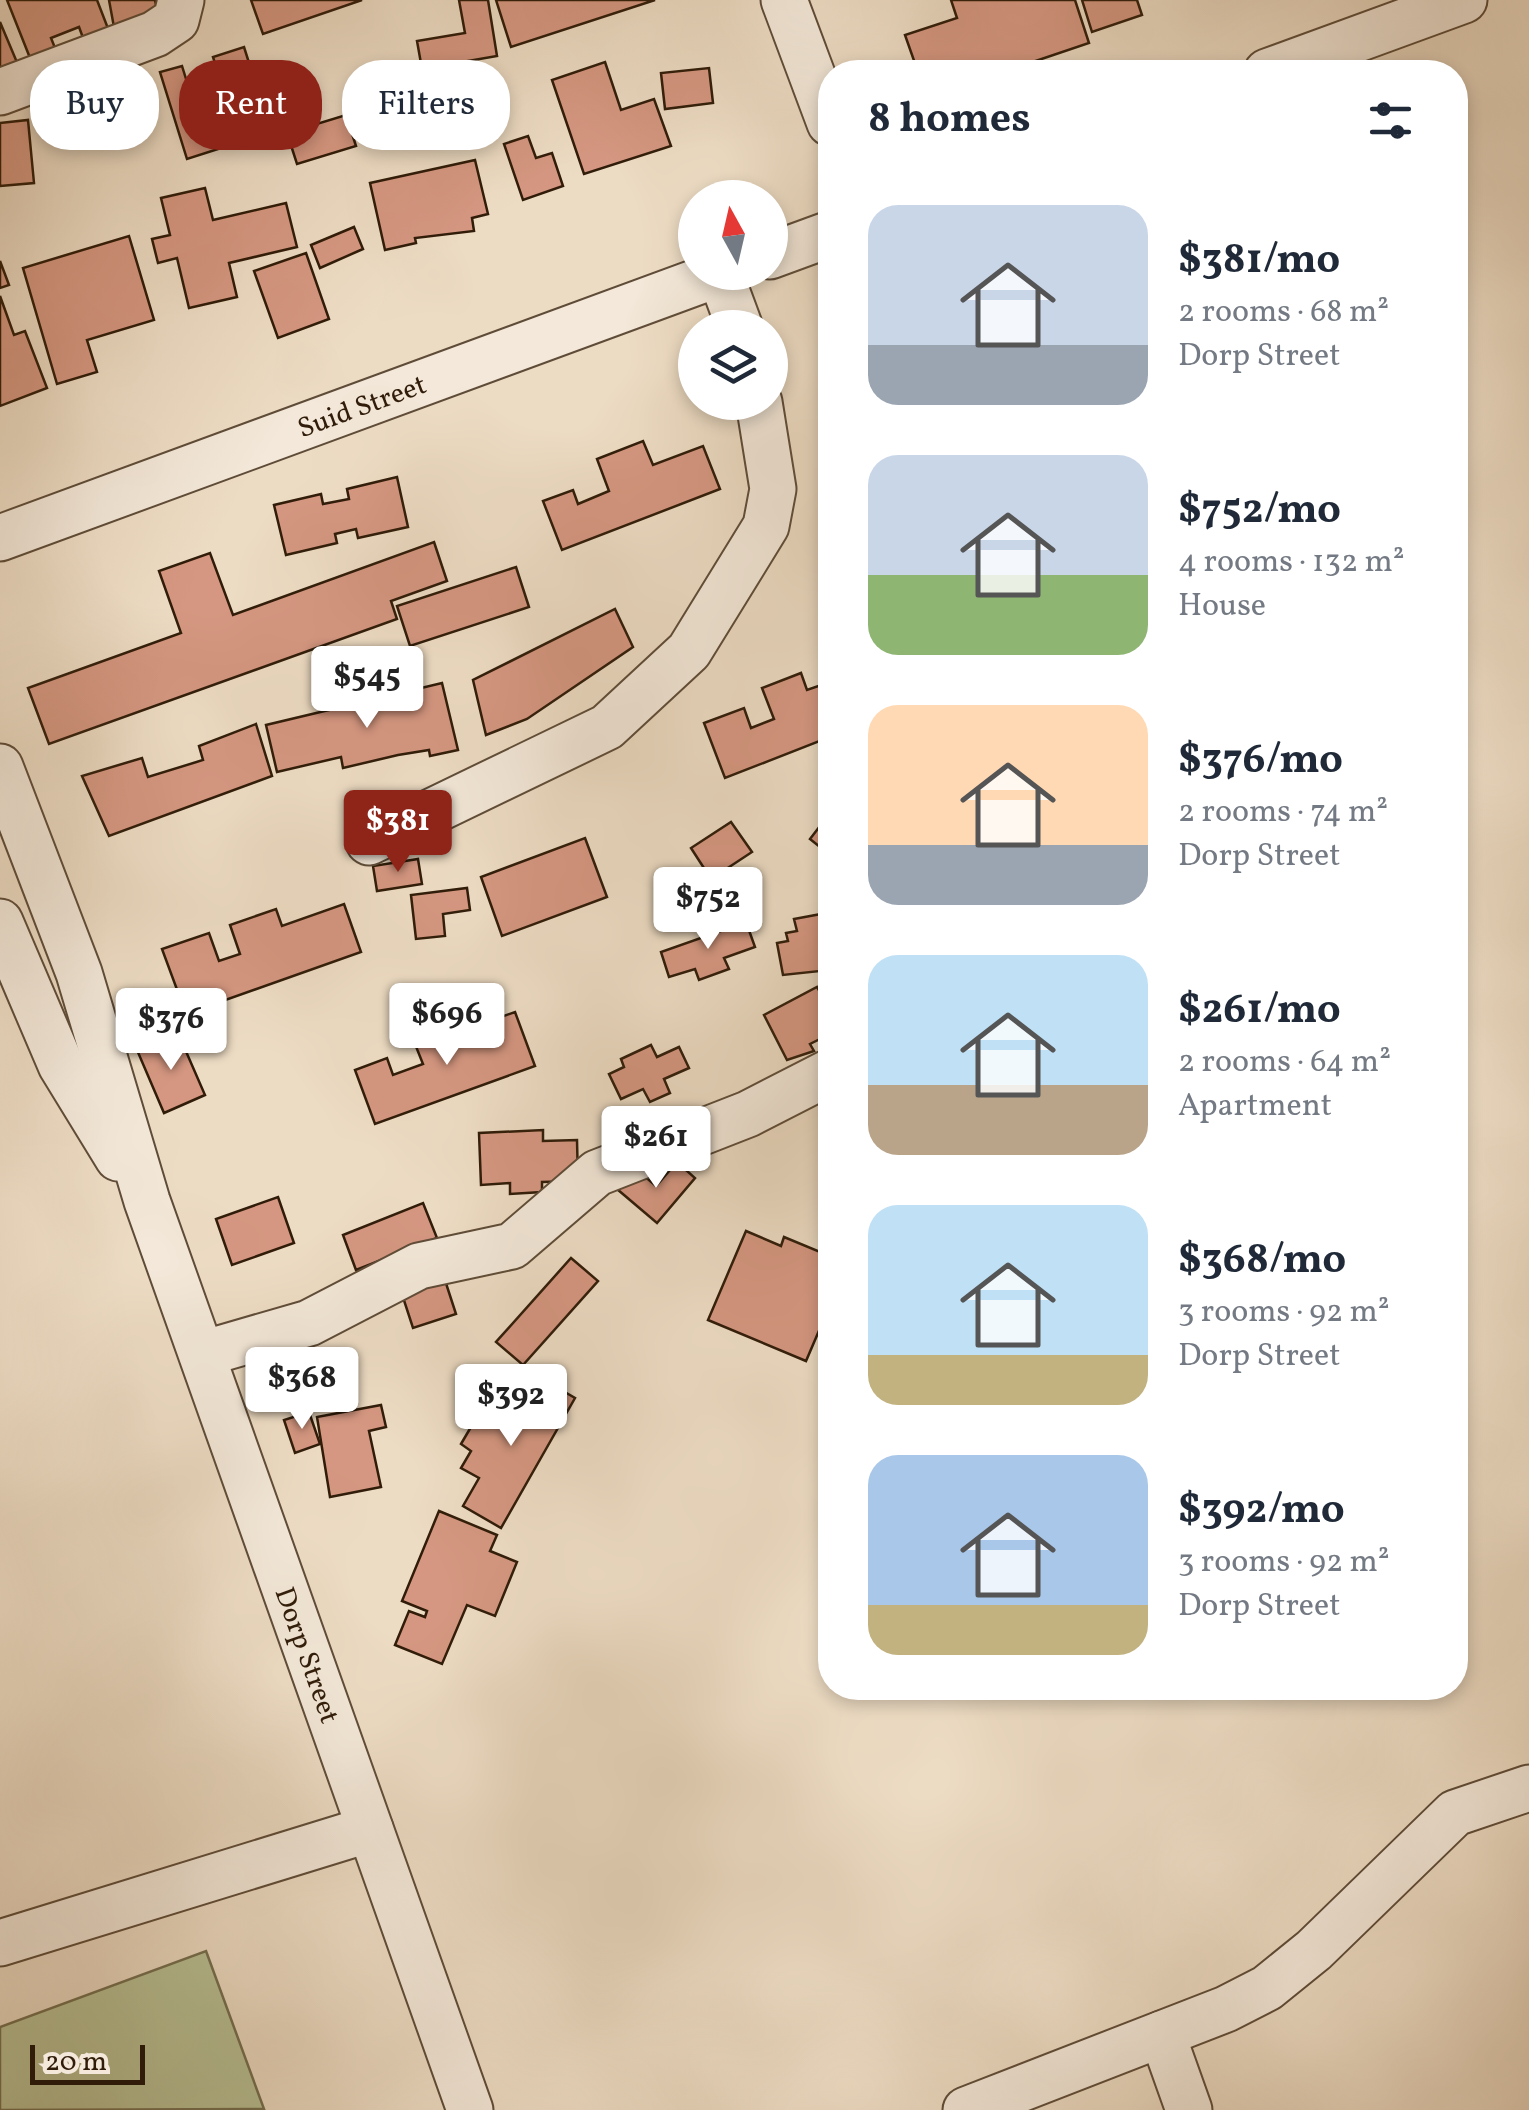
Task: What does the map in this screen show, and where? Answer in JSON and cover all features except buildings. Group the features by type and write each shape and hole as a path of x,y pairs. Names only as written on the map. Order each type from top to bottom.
{"street":[{"path":"0,92 155,34 176,20 182,0"},
{"path":"784,0 818,91"},
{"path":"1300,60 1464,0"},
{"path":"788,249 818,238"},
{"name":"Suid Street","path":"0,538 678,289"},
{"path":"369,842 606,727 689,651 766,526 773,489 762,420"},
{"name":"Dorp Street","path":"0,767 80,973 147,1201 470,2110"},
{"name":"Dorp Street","path":"0,922 61,1065 147,1201"},
{"path":"202,1354 310,1323 420,1266 512,1246 597,1173 748,1114 818,1078"},
{"path":"966,2110 1268,1988 1314,1950 1455,1813 1529,1788"},
{"path":"0,1942 370,1829"},
{"path":"1162,2034 1189,2110"}],"green space":[{"path":"206,1951 264,2109 0,2110 0,2027"}]}
